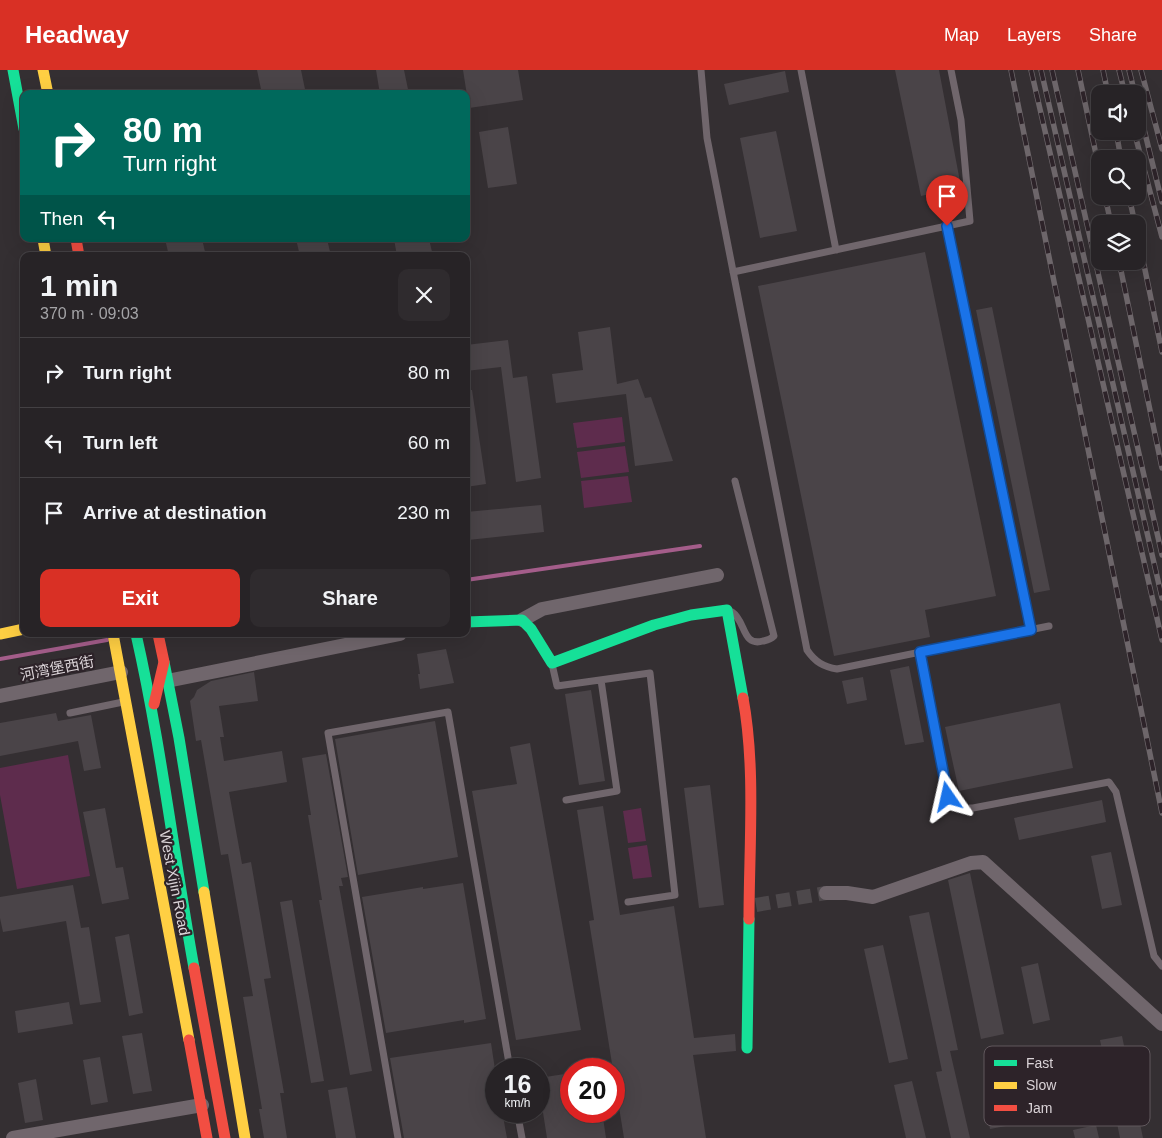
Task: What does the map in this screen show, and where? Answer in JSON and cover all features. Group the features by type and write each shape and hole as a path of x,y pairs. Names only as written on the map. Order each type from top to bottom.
{"street":[{"path":"13,70 20,108"},
{"path":"46,70 48,90"},
{"path":"470,622 522,620 542,609 717,575"},
{"path":"522,620 531,629 552,663 654,625 691,615 727,610 746,721 750,796 753,906 747,1048"},
{"path":"0,634 20,630"},
{"name":"West Xijin Road","path":"114,637 207,1138"},
{"name":"West Xijin Road","path":"137,637 152,712 177,873 225,1138"},
{"path":"159,637 179,738 245,1138"},
{"path":"167,681 385,637"},
{"path":"152,712 164,662"},
{"name":"河湾堡西街","path":"0,696 119,666"},
{"path":"826,893 847,893 872,898 971,864 983,862 1162,1024"},
{"path":"14,1138 202,1105"}],"lane":[{"path":"701,70 708,138 807,650 822,666 837,670 1049,626"},
{"path":"801,70 836,250"},
{"path":"733,272 970,221 961,120 951,70"},
{"path":"947,226 1031,630"},
{"path":"727,610 738,616 749,639 756,643 771,639 774,636 735,481"},
{"path":"920,652 948,797 959,808 973,808 1109,782 1116,792 1154,956 1162,966"},
{"path":"552,663 557,686 650,673 675,894 628,902"},
{"path":"566,800 616,792 600,680"},
{"path":"70,713 126,701"},
{"path":"398,1138 328,733 448,712 508,1058"},
{"path":"519,1123 522,1138"}],"shaded area":[{"path":"622,417 625,442 577,448 573,423"},
{"path":"625,446 629,472 581,478 577,452"},
{"path":"628,476 632,502 584,508 581,481"},
{"path":"68,755 90,876 17,889 0,795 0,768"},
{"path":"641,808 646,841 628,843 623,811"},
{"path":"647,845 652,877 633,879 628,848"}],"building":[{"path":"257,70 301,70 305,90 261,90"},
{"path":"376,70 404,70 408,90 379,90"},
{"path":"463,70 518,70 523,100 470,108 470,90 466,90"},
{"path":"895,70 939,70 961,187 921,196"},
{"path":"785,71 789,92 729,105 724,84"},
{"path":"508,127 517,184 488,188 479,132"},
{"path":"776,131 797,231 760,238 740,138"},
{"path":"166,242 203,242 205,252 168,252"},
{"path":"297,242 328,242 330,252 299,252"},
{"path":"395,242 430,242 432,252 396,252"},
{"path":"925,252 996,596 925,610 930,637 834,656 758,286"},
{"path":"992,307 1050,590 1034,593 976,310"},
{"path":"610,327 617,384 638,379 645,398 651,397 673,461 635,466 626,394 556,403 552,374 583,370 578,332"},
{"path":"508,340 513,378 527,376 541,478 516,482 501,367 470,371 470,345"},
{"path":"470,390 472,390 486,484 470,486"},
{"path":"541,505 544,532 470,540 470,512"},
{"path":"446,649 454,683 420,689 417,654"},
{"path":"70,661 73,673 22,683 20,670"},
{"path":"909,666 924,742 905,745 890,670"},
{"path":"254,672 258,701 219,706 224,737 220,737 224,761 282,751 287,782 229,792 242,864 251,862 271,978 264,979 284,1093 280,1093 287,1138 264,1138 259,1109 262,1109 243,997 253,996 228,854 221,855 201,740 196,741 190,701 197,690 211,681"},
{"path":"863,677 867,700 847,704 842,681"},
{"path":"591,690 605,781 579,785 565,694"},
{"path":"1060,703 1073,768 959,791 945,727"},
{"path":"56,713 58,721 91,715 101,768 84,771 78,741 0,756 0,723"},
{"path":"435,721 458,857 358,875 335,739"},
{"path":"530,743 581,1030 516,1040 472,791 517,784 510,747"},
{"path":"326,754 348,877 341,878 343,886 339,886 372,1071 350,1075 319,900 322,900 308,815 311,815 302,758"},
{"path":"710,785 724,905 699,908 684,788"},
{"path":"1102,800 1106,822 1019,840 1014,818"},
{"path":"603,806 620,915 674,906 694,1038 735,1034 736,1051 693,1055 706,1138 624,1138 622,1123 625,1123 625,1058 611,1058 589,921 594,920 577,810"},
{"path":"105,808 116,868 123,867 129,899 102,904 83,812"},
{"path":"1111,852 1122,905 1102,909 1091,856"},
{"path":"970,873 1004,1034 981,1039 948,880"},
{"path":"463,883 486,1019 464,1023 464,1020 386,1033 362,897 423,887 423,889"},
{"path":"73,885 81,928 89,927 101,1002 80,1005 66,921 3,932 0,918 0,897"},
{"path":"292,900 324,1081 311,1083 280,902"},
{"path":"929,912 958,1050 950,1051 970,1138 951,1138 936,1072 942,1071 909,916"},
{"path":"129,934 143,1013 129,1016 115,937"},
{"path":"883,945 908,1059 889,1063 864,949"},
{"path":"1038,963 1050,1020 1033,1024 1021,967"},
{"path":"69,1002 73,1024 18,1033 15,1011"},
{"path":"142,1033 152,1091 133,1094 122,1036"},
{"path":"1122,1036 1124,1046 1101,1046 1100,1040"},
{"path":"491,1043 493,1058 485,1058 485,1123 504,1123 507,1138 404,1138 390,1058"},
{"path":"100,1057 108,1102 91,1105 83,1060"},
{"path":"560,1075 560,1123 604,1123 606,1138 547,1138 545,1123 550,1123 550,1076"},
{"path":"36,1079 43,1120 25,1123 18,1083"},
{"path":"912,1081 926,1138 906,1138 894,1085"},
{"path":"347,1087 356,1138 336,1138 328,1090"},
{"path":"989,1126 1006,1126 990,1129"},
{"path":"1096,1126 1099,1138 1075,1138 1073,1130"},
{"path":"1118,1126 1141,1126 1143,1138 1120,1138"}],"waterway":[{"path":"470,579 700,546"},
{"path":"0,659 107,640"}],"tunnel":[{"path":"756,905 826,893"}],"railway":[{"path":"1011,70 1162,813"},
{"path":"1031,70 1162,640"},
{"path":"1041,70 1162,598"},
{"path":"1052,70 1162,555"},
{"path":"1078,70 1095,150"},
{"path":"1103,70 1106,85"},
{"path":"1119,70 1123,85"},
{"path":"1129,70 1133,85"},
{"path":"1141,70 1162,149"},
{"path":"1146,137 1162,202"},
{"path":"1118,140 1119,150"},
{"path":"1136,140 1162,237"},
{"path":"1107,205 1109,215"},
{"path":"1131,205 1133,215"},
{"path":"1121,270 1162,468"},
{"path":"1145,270 1162,352"}],"traffic: fast":[{"path":"13,70 20,108"},
{"path":"470,622 522,620 531,629 552,663 654,625 691,615 727,610 743,698"},
{"path":"137,637 160,759 194,968"},
{"path":"164,662 179,738 204,892"},
{"path":"747,1048 749,919"}],"traffic: slow":[{"path":"43,70 47,90"},
{"path":"44,242 45,252"},
{"path":"0,634 20,630"},
{"path":"114,637 189,1040"},
{"path":"204,892 245,1138"}],"traffic: jam":[{"path":"77,242 78,252"},
{"path":"154,704 164,662 159,637"},
{"path":"743,698 751,780 749,919"},
{"path":"194,968 225,1138"},
{"path":"189,1040 207,1138"}],"route":[{"path":"947,226 1031,630 920,652 948,797"}]}
